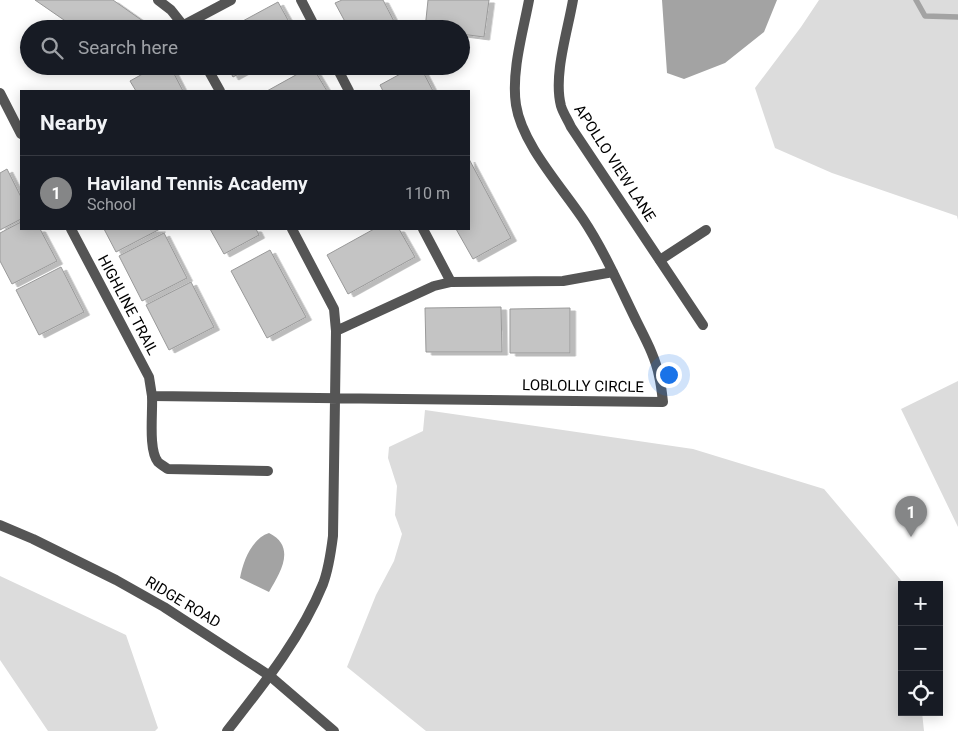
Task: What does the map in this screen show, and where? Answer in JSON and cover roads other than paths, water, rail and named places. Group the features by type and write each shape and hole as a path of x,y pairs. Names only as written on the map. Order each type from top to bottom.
{"street":[{"path":"158,0 171,10 179,20"},
{"path":"197,20 231,0"},
{"path":"301,0 311,20"},
{"name":"LOBLOLLY CIRCLE","path":"152,396 663,402 659,374 613,272 584,220 529,140 522,125 516,106 516,71 529,0"},
{"name":"APOLLO VIEW LANE","path":"574,0 560,66 559,91 561,106 571,127 703,325"},
{"path":"211,75 219,90"},
{"path":"341,75 348,90"},
{"path":"0,93 20,132"},
{"name":"HIGHLINE TRAIL","path":"72,230 149,377 152,396 152,437 157,461 168,469 268,471"},
{"path":"227,731 270,676 312,607 323,583 333,536 336,331 334,309 293,230"},
{"path":"424,230 451,282"},
{"path":"660,260 706,230"},
{"path":"336,331 434,286 451,282 563,281 613,272"},
{"name":"RIDGE ROAD","path":"0,525 33,539 156,602 270,676 334,731"}],"waterway":[{"path":"916,0 925,16 958,17"}],"place":[{"name":"Haviland Tennis Academy","path":"911,537"}]}
